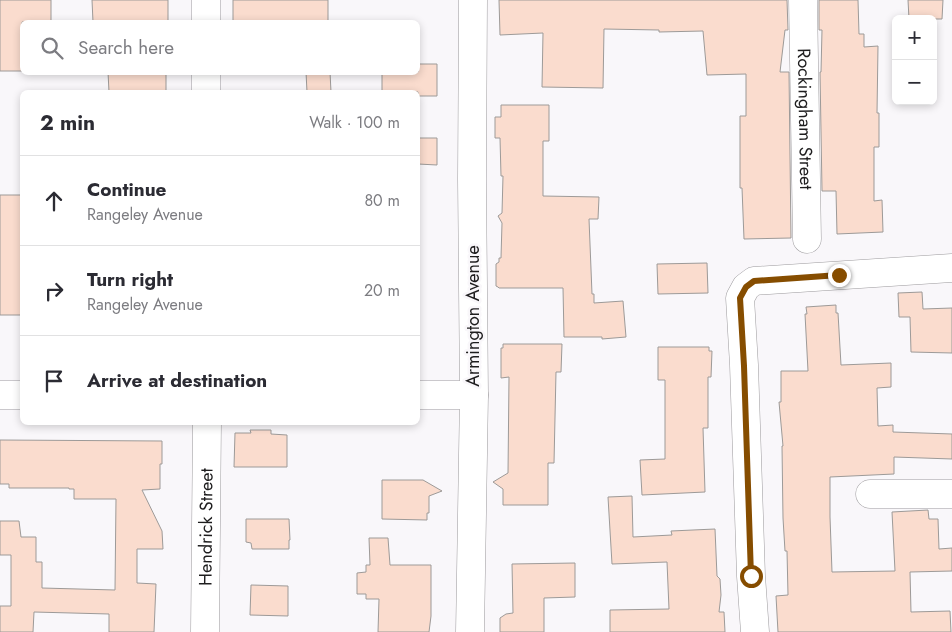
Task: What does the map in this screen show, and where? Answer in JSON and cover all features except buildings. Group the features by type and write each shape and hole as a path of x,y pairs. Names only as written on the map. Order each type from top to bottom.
{"street":[{"path":"206,0 206,20"},
{"name":"Armington Avenue","path":"470,632 474,395 473,0"},
{"name":"Rockingham Street","path":"803,0 808,239"},
{"path":"206,75 206,90"},
{"path":"754,632 740,298 746,287 754,281 952,268"},
{"path":"0,395 20,395"},
{"path":"420,395 474,395"},
{"name":"Hendrick Street","path":"205,632 207,425"},
{"path":"870,494 952,494"}],"route":[{"path":"751,576 740,298 746,287 754,281 839,275"}]}
